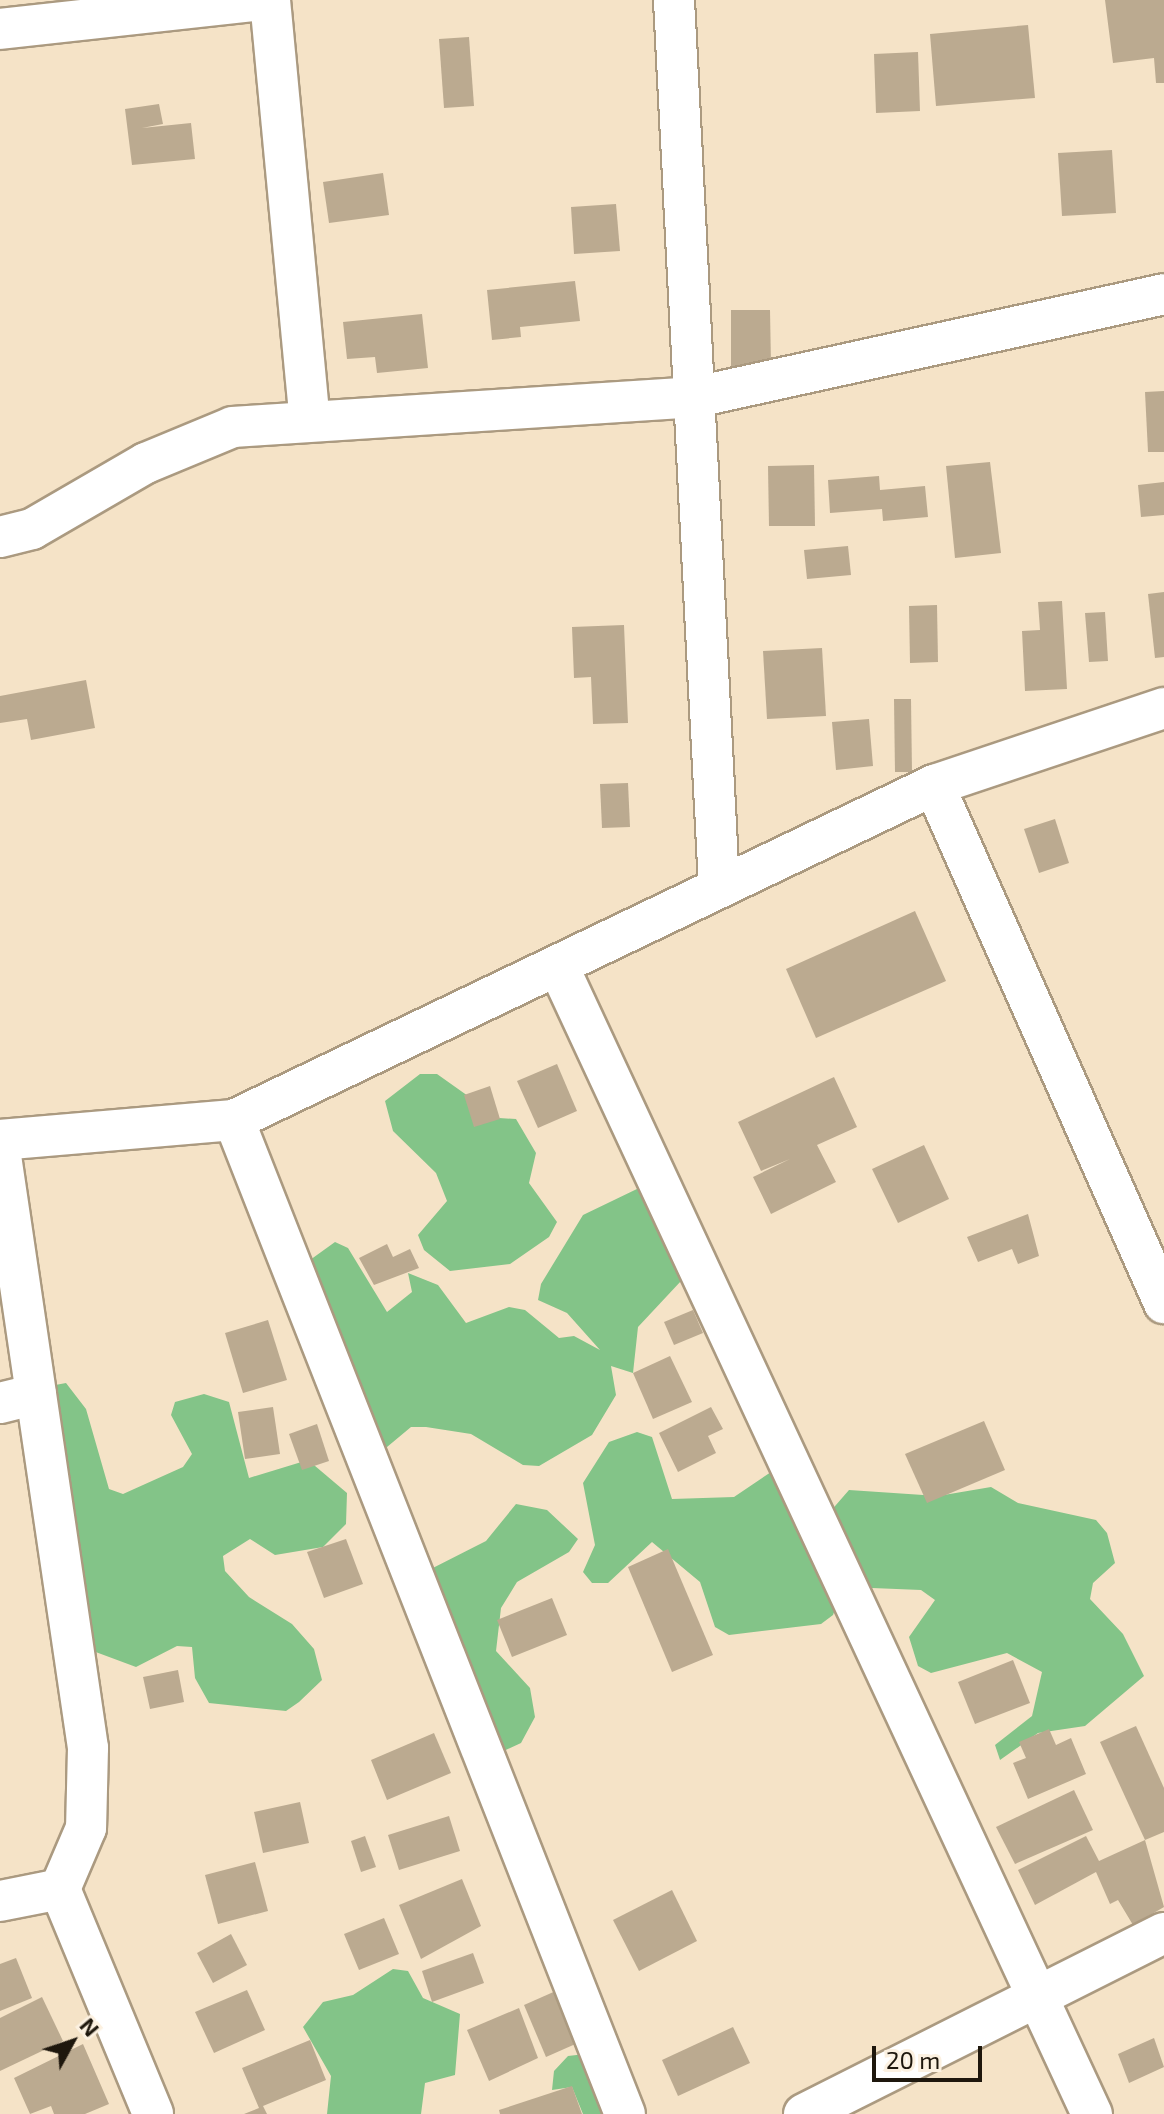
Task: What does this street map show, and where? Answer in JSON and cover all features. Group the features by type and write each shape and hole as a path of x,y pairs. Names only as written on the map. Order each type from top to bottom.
{"street":[{"path":"0,29 267,0 310,420"},
{"path":"674,0 719,886"},
{"path":"0,537 32,529 146,463 233,427 696,397 1164,294"},
{"path":"0,1140 234,1120 559,968 719,886 934,785 1164,708"},
{"path":"934,785 1164,1303"},
{"path":"559,968 1039,1990 1092,2114"},
{"path":"234,1120 625,2114"},
{"path":"0,1149 18,1399 88,1748 86,1828 60,1889 146,2112"},
{"path":"0,1901 60,1889"},
{"path":"804,2114 1039,1990 1164,1933"}],"green space":[{"path":"420,1074 437,1074 499,1118 516,1119 536,1153 529,1183 557,1222 549,1237 510,1264 450,1271 424,1250 418,1235 447,1201 436,1173 393,1131 385,1101"},
{"path":"639,1188 681,1265 681,1281 638,1327 633,1373 611,1366 616,1395 592,1435 539,1466 523,1465 471,1434 426,1427 411,1427 387,1447 358,1440 348,1354 310,1260 335,1242 348,1248 387,1312 412,1292 408,1273 438,1285 466,1323 509,1307 525,1310 559,1338 574,1336 600,1350 567,1313 538,1300 541,1284 583,1215"},
{"path":"66,1383 86,1409 109,1489 123,1494 183,1467 192,1454 171,1415 175,1402 204,1394 229,1402 249,1478 308,1460 347,1493 346,1524 323,1547 275,1555 250,1539 223,1556 225,1571 249,1597 292,1624 314,1649 322,1680 299,1702 286,1711 209,1703 195,1678 192,1647 177,1646 136,1667 93,1651 50,1386"},
{"path":"637,1432 652,1437 672,1499 734,1497 771,1472 787,1477 839,1598 833,1615 821,1624 729,1635 715,1627 700,1582 652,1542 608,1583 592,1583 583,1572 595,1545 583,1483 609,1442"},
{"path":"991,1487 1018,1503 1096,1520 1107,1533 1115,1563 1093,1583 1090,1599 1123,1634 1144,1676 1085,1726 1038,1733 1000,1760 995,1745 1032,1716 1042,1672 1007,1653 931,1673 918,1666 909,1637 935,1600 921,1590 872,1588 859,1578 829,1513 849,1490 938,1496"},
{"path":"516,1504 547,1510 578,1539 569,1552 517,1582 501,1608 496,1651 530,1688 535,1717 521,1743 495,1755 423,1573 486,1541"},
{"path":"393,1969 408,1971 423,1998 460,2014 455,2075 425,2083 421,2114 327,2114 331,2076 303,2027 323,2002 353,1995"},
{"path":"585,2054 613,2114 583,2114 572,2087 552,2090 554,2071 568,2056"}],"building":[{"path":"1105,0 1164,0 1164,83 1156,83 1154,58 1113,63"},
{"path":"1028,25 1035,98 936,106 930,34"},
{"path":"469,37 474,106 444,108 439,39"},
{"path":"918,52 920,111 876,113 874,54"},
{"path":"159,104 163,124 142,128 191,123 195,159 132,165 125,109"},
{"path":"1112,150 1116,213 1062,216 1058,153"},
{"path":"383,173 389,215 329,223 323,182"},
{"path":"616,204 620,251 574,254 571,207"},
{"path":"575,281 580,321 520,327 521,337 492,340 487,290"},
{"path":"731,310 770,310 771,366 731,367"},
{"path":"422,314 428,368 377,373 375,357 347,359 343,322"},
{"path":"1164,391 1164,452 1148,452 1145,392"},
{"path":"990,462 1001,553 955,558 946,466"},
{"path":"814,465 815,526 769,526 768,466"},
{"path":"879,476 880,490 925,486 928,517 883,521 882,509 830,513 828,480"},
{"path":"1164,482 1164,515 1141,517 1138,485"},
{"path":"848,546 851,575 807,579 804,550"},
{"path":"1164,592 1164,657 1155,658 1148,594"},
{"path":"1062,601 1067,689 1025,691 1022,631 1040,630 1038,602"},
{"path":"937,605 938,662 910,663 909,606"},
{"path":"1105,612 1108,661 1089,662 1085,613"},
{"path":"624,625 628,723 593,724 591,677 574,678 572,627"},
{"path":"822,648 826,716 767,719 763,651"},
{"path":"86,680 95,728 31,740 27,719 0,723 0,696"},
{"path":"894,699 911,699 912,772 895,772"},
{"path":"869,719 873,766 836,770 832,722"},
{"path":"628,783 630,827 602,828 600,784"},
{"path":"1055,819 1069,863 1039,873 1024,829"},
{"path":"915,911 946,981 816,1038 786,969"},
{"path":"557,1064 577,1111 538,1128 517,1081"},
{"path":"834,1077 857,1127 817,1145 836,1182 771,1214 753,1177 790,1159 761,1171 738,1122"},
{"path":"490,1086 500,1119 474,1127 464,1095"},
{"path":"924,1145 949,1199 898,1223 872,1169"},
{"path":"1028,1214 1039,1256 1018,1264 1012,1249 978,1262 967,1237"},
{"path":"387,1244 393,1257 410,1249 419,1268 374,1285 359,1258"},
{"path":"693,1310 703,1333 674,1345 664,1322"},
{"path":"268,1320 287,1380 243,1393 225,1333"},
{"path":"670,1356 692,1402 653,1419 633,1373"},
{"path":"273,1407 280,1454 245,1459 238,1412"},
{"path":"711,1407 723,1429 708,1436 716,1453 678,1472 659,1433"},
{"path":"984,1421 1005,1470 927,1503 905,1454"},
{"path":"317,1424 329,1461 302,1470 289,1434"},
{"path":"346,1539 363,1584 324,1598 307,1552"},
{"path":"668,1549 713,1655 672,1672 628,1567"},
{"path":"552,1598 567,1635 512,1657 497,1620"},
{"path":"1013,1660 1030,1703 975,1724 958,1682"},
{"path":"178,1670 184,1702 150,1709 143,1677"},
{"path":"1136,1726 1164,1788 1164,1832 1145,1840 1100,1742"},
{"path":"1049,1729 1056,1745 1071,1738 1086,1774 1028,1799 1013,1763 1026,1758 1019,1742"},
{"path":"434,1733 451,1773 387,1800 371,1760"},
{"path":"1074,1790 1093,1830 1015,1864 996,1827"},
{"path":"300,1802 309,1843 263,1853 254,1812"},
{"path":"449,1816 460,1851 399,1870 388,1835"},
{"path":"365,1836 376,1867 361,1872 351,1841"},
{"path":"1086,1836 1099,1861 1145,1840 1164,1907 1133,1925 1118,1900 1110,1904 1096,1872 1035,1905 1018,1870"},
{"path":"255,1862 268,1911 218,1924 205,1875"},
{"path":"462,1879 481,1926 421,1959 399,1905"},
{"path":"672,1890 697,1941 639,1971 613,1920"},
{"path":"384,1918 399,1954 359,1970 344,1934"},
{"path":"231,1934 247,1965 213,1983 197,1953"},
{"path":"473,1953 484,1983 432,2002 422,1971"},
{"path":"16,1958 32,1998 0,2011 0,1964"},
{"path":"247,1990 265,2030 214,2053 195,2012"},
{"path":"558,1990 580,2042 546,2057 524,2005"},
{"path":"42,1997 63,2041 0,2071 0,2018"},
{"path":"519,2008 538,2058 489,2081 467,2030"},
{"path":"733,2027 750,2063 678,2096 662,2060"},
{"path":"1154,2038 1164,2067 1129,2083 1118,2054"},
{"path":"310,2040 326,2080 263,2106 267,2114 244,2114 259,2108 242,2068"},
{"path":"83,2044 109,2104 85,2114 54,2114 51,2106 30,2114 14,2078"},
{"path":"572,2086 582,2114 500,2114 499,2110"}]}
